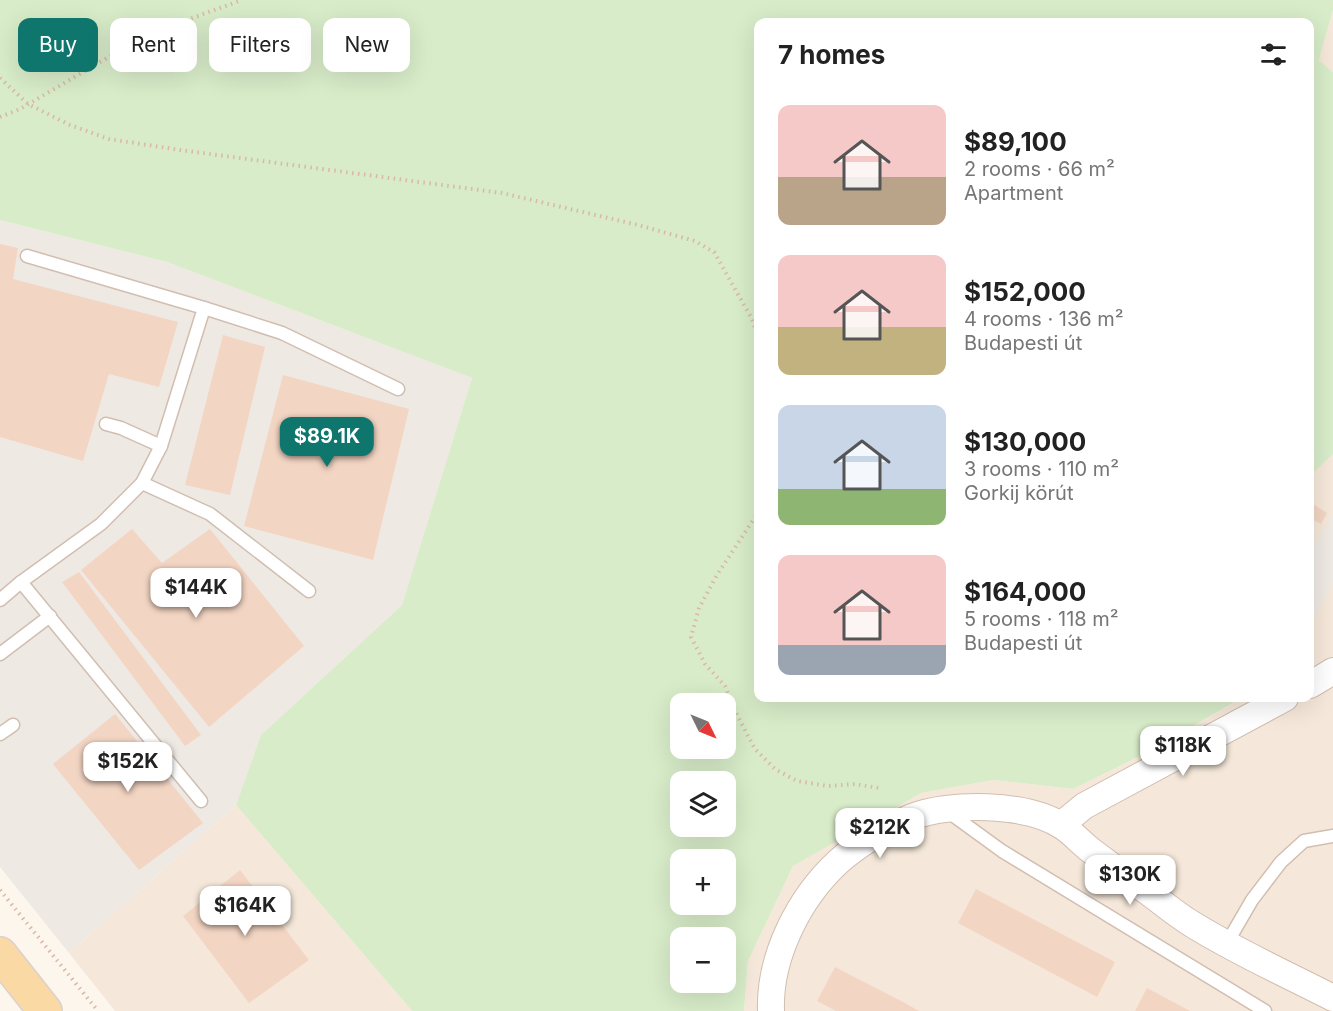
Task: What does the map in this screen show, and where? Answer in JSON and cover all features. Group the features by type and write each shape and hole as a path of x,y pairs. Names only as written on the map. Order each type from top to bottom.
{"main road":[{"path":"0,954 45,1011"}],"street":[{"path":"1314,683 1333,671"},
{"path":"1061,825 1084,806 1278,702"},
{"path":"771,1011 770,995 788,932 810,893 826,874 845,856 882,832 913,817 943,808 1005,808 1037,815 1061,825 1094,853 1191,923 1333,998"}],"lane":[{"path":"27,255 282,333 398,390"},
{"path":"0,600 101,524 142,483 161,446 204,308"},
{"path":"106,424 121,428 161,446"},
{"path":"142,483 210,514 309,591"},
{"path":"21,582 201,801"},
{"path":"0,654 50,616"},
{"path":"0,735 13,724"},
{"path":"943,808 1002,851 1265,1011"},
{"path":"1227,944 1252,900 1281,862 1304,841 1333,836"}],"path":[{"path":"0,117 20,109 148,34 242,0"},
{"path":"0,78 27,104 69,125 109,139 502,193 695,241 714,252 754,325"},
{"path":"754,519 699,608 692,637 705,664 726,686 737,715 755,748 775,769 797,781 828,786 855,784 879,788"},
{"path":"0,890 98,1011"}],"shaded area":[{"path":"1333,10 1333,72 1319,60"},
{"path":"0,220 167,262 472,378 402,605 261,735 236,805 69,953 0,867"},
{"path":"1333,454 1333,1011 744,1011 748,961 793,866 921,793 993,780 1073,789 1144,754 1235,702 1314,702 1314,472"},
{"path":"1333,514 1333,583 1316,614 1314,613 1314,547"},
{"path":"236,805 412,1011 115,1011 69,953"}],"green space":[{"path":"0,0 1333,0 1333,10 1319,60 1333,72 1333,454 1314,472 1314,18 754,18 754,702 1235,702 1144,754 1073,789 993,780 921,793 793,866 748,961 744,1011 412,1011 236,805 261,735 402,605 472,378 167,262 0,220"}],"building":[{"path":"0,244 18,248 13,279 178,322 159,387 109,374 83,461 0,437"},
{"path":"223,335 265,347 230,495 185,485"},
{"path":"283,375 409,409 373,560 244,526"},
{"path":"1314,505 1327,513 1321,524 1314,520"},
{"path":"132,529 162,563 210,529 304,646 209,727 81,570"},
{"path":"79,572 201,735 185,746 62,582"},
{"path":"115,714 203,823 139,870 53,764"},
{"path":"240,870 309,960 249,1003 183,916"},
{"path":"976,889 1115,962 1097,997 958,923"},
{"path":"835,967 919,1011 836,1011 817,1001"},
{"path":"1147,988 1190,1011 1135,1011"}]}
